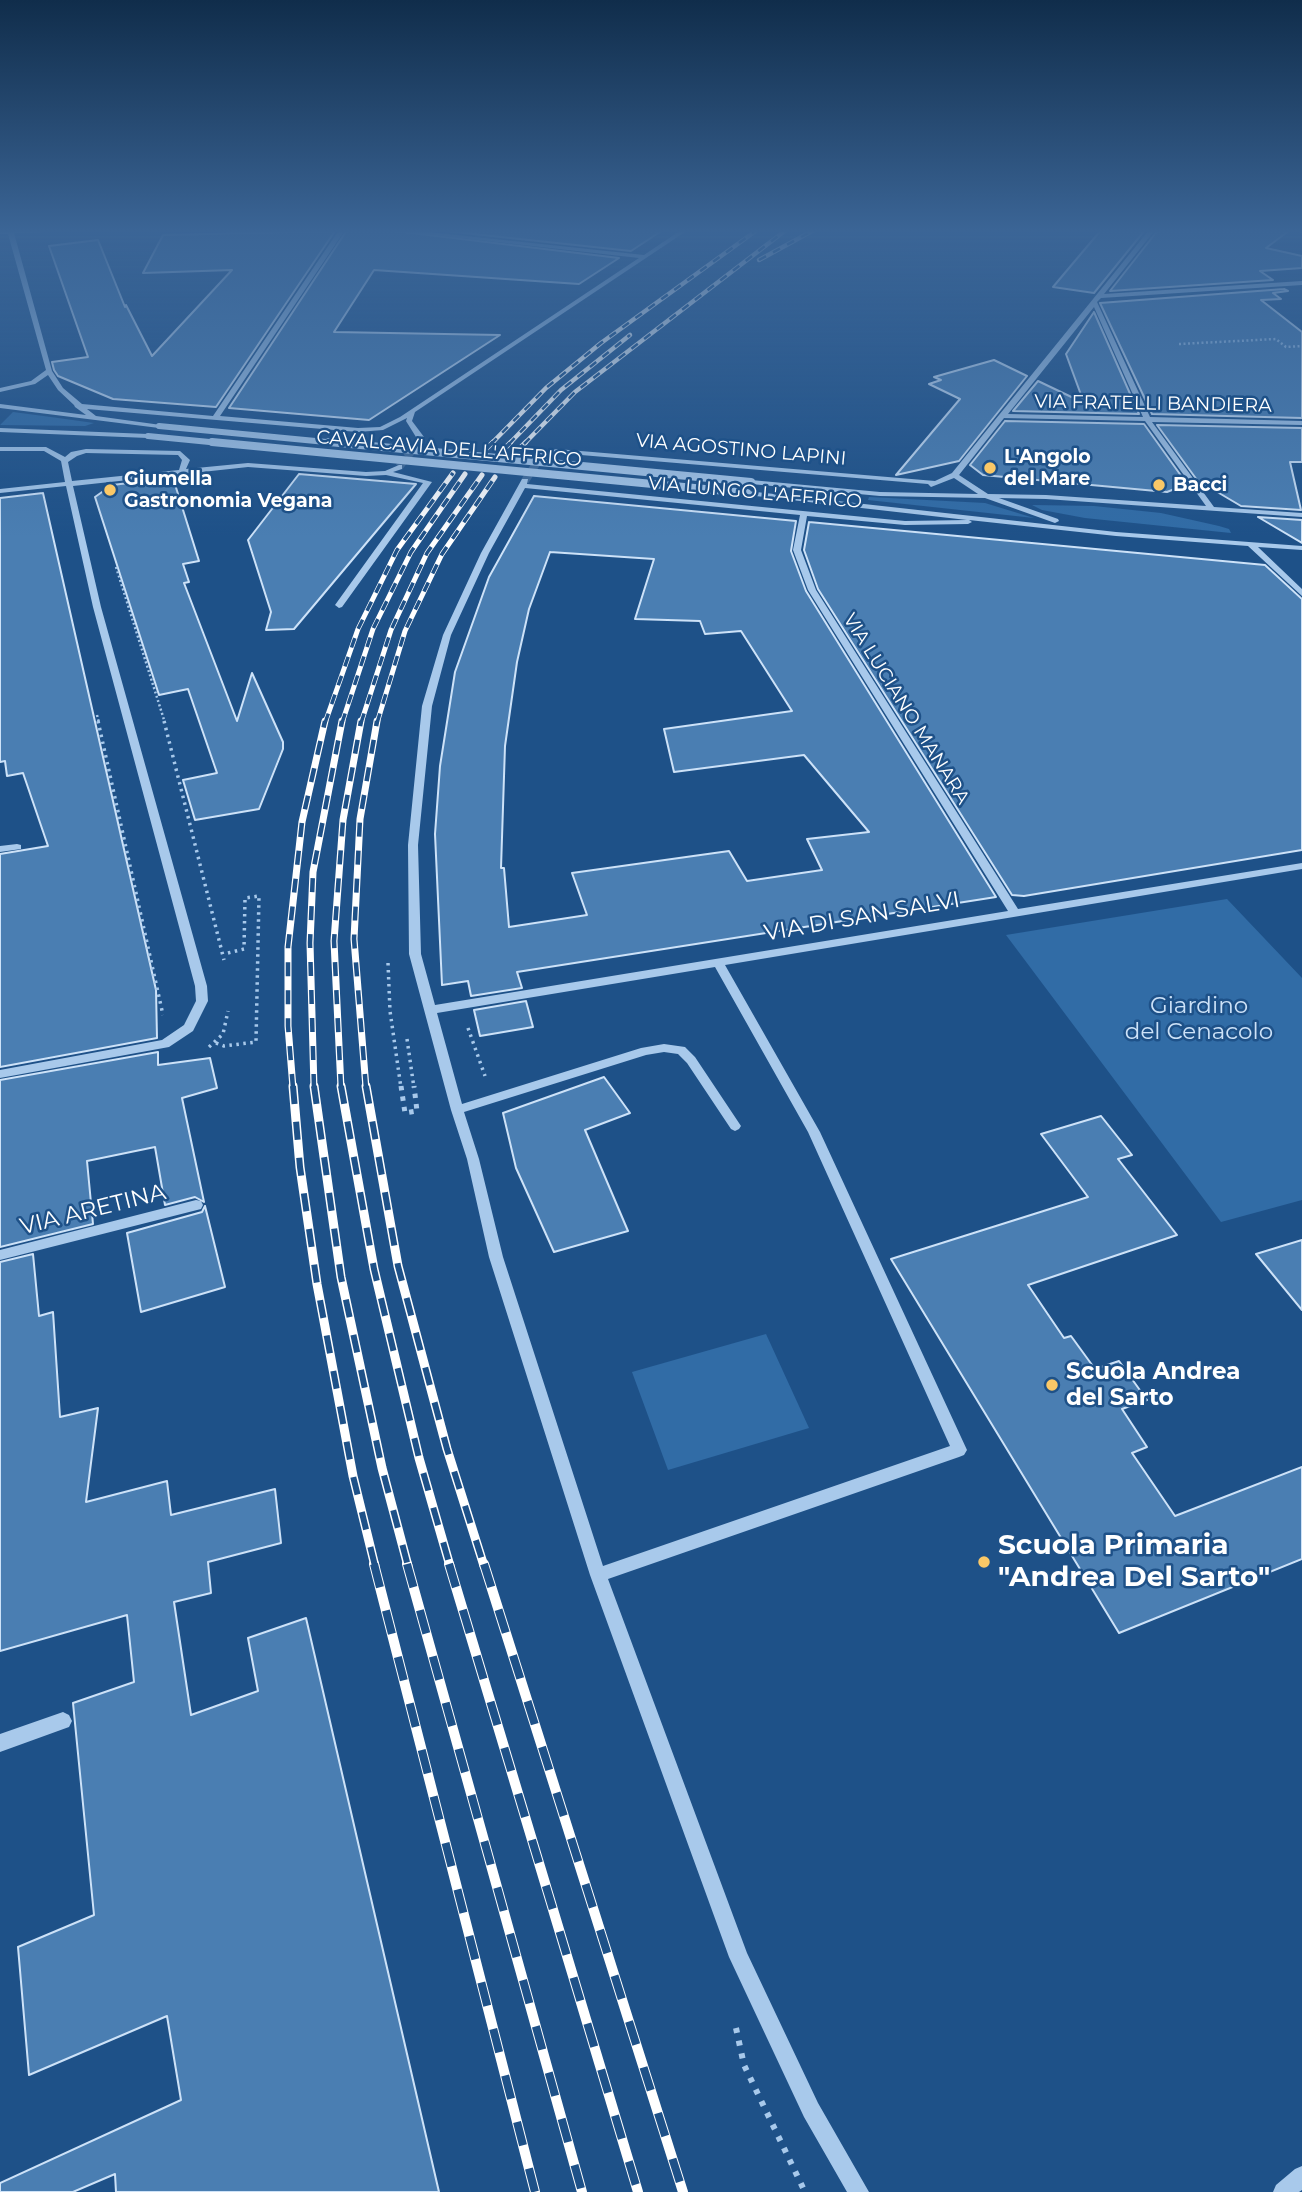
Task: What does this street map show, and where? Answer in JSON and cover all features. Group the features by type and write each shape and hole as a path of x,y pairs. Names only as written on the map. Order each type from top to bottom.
{"street":[{"path":"38,332 49,371 60,390 95,419"},
{"path":"215,418 273,332"},
{"path":"77,406 370,430 390,425 412,412 532,332"},
{"path":"751,482 904,495 955,475 1069,332"},
{"path":"1108,332 1148,421 1199,497 1210,508"},
{"path":"0,390 33,383 49,371"},
{"name":"CAVALCAVIA DELL'AFFRICO","path":"0,406 159,426 751,482"},
{"path":"412,412 409,421 420,437 419,442"},
{"name":"VIA FRATELLI BANDIERA","path":"1003,416 1302,423"},
{"name":"CAVALCAVIA DELL'AFFRICO","path":"0,433 51,430 148,436 747,493"},
{"path":"0,449 46,449 64,461 97,607 201,986 201,1007 186,1031 172,1041 146,1050 0,1074"},
{"path":"64,461 74,454 86,451 180,453 186,460 182,471"},
{"name":"VIA AGOSTINO LAPINI","path":"542,453 571,452 937,483"},
{"path":"0,491 261,465 366,474 386,472 398,467"},
{"path":"339,605 428,482 386,472"},
{"path":"955,475 988,497 1046,497 1302,515"},
{"name":"VIA LUNGO L'AFFRICO","path":"430,1010 415,954 413,845 427,706 447,635 485,553 524,483 804,514 930,524 985,519"},
{"name":"VIA LUNGO L'AFFRICO","path":"747,493 1116,534 1302,548"},
{"name":"VIA LUNGO L'AFFRICO","path":"904,495 988,497 1043,518 1116,534"},
{"name":"VIA LUCIANO MANARA","path":"804,514 797,550 812,590 1015,913"},
{"path":"1250,544 1302,594"},
{"path":"0,849 18,847"},
{"name":"VIA DI SAN SALVI","path":"430,1010 1302,866"},
{"path":"598,1575 959,1450 814,1132 718,962"},
{"path":"430,1010 473,1159 496,1257 598,1575 739,1957 811,2110 859,2192"},
{"path":"457,1110 645,1051 664,1048 681,1050 691,1060 735,1126"},
{"name":"VIA ARETINA","path":"0,1255 196,1205"},
{"path":"0,1743 63,1721"},
{"path":"1283,2192 1302,2176"}],"path":[{"path":"1179,344 1276,339 1286,347 1302,346"},
{"path":"96,709 164,1016"},
{"path":"194,961 244,949 245,898 259,897 256,1042 224,1046"},
{"path":"387,963 390,1012 405,1113 417,1111 406,1029"},
{"path":"464,1017 494,1099"}],"green space":[{"path":"13,412 94,423 85,426 0,425"},
{"path":"869,497 985,503 1034,518 868,500"},
{"path":"1032,505 1094,506 1161,513 1219,526 1229,529 1231,533 1085,518 1042,510"},
{"name":"Giardino del Cenacolo","path":"1227,899 1302,978 1302,1200 1221,1222 1006,935"},
{"path":"766,1334 809,1428 668,1470 632,1372"}],"building":[{"path":"79,332 140,332 152,356 174,332 267,332 216,407 113,399 58,376 52,362 88,357"},
{"path":"279,332 500,335 369,420 229,408"},
{"path":"1080,332 1103,332 1139,414 1013,411 1038,381 1084,403 1066,354"},
{"path":"1114,332 1302,332 1302,418 1152,414"},
{"path":"994,360 1027,376 959,461 896,475 960,399 929,384 941,380 934,377"},
{"path":"1005,421 1144,424 1187,484 1167,492 983,475 970,465"},
{"path":"1157,425 1302,428 1302,462 1290,462 1301,510 1241,506 1197,480"},
{"path":"299,474 416,484 294,629 266,630 271,612 248,540"},
{"path":"173,478 199,561 183,564 189,582 184,583 237,721 252,673 283,742 283,749 259,809 195,820 183,780 217,773 188,689 159,695 95,497 112,485"},
{"path":"43,493 156,990 157,1038 0,1067 0,854 48,846 23,773 7,776 5,761 0,762 0,498"},
{"path":"534,496 796,521 791,551 806,591 996,897 517,972 522,988 471,996 468,981 442,985 435,834 440,766 455,672 489,577","holes":["550,552 654,559 635,619 700,621 705,634 741,631 792,711 664,729 674,772 804,755 869,832 807,839 822,870 747,881 729,851 572,873 587,915 509,927 504,868 501,868 505,746 517,662 529,609"]},
{"path":"1258,517 1302,520 1302,543"},
{"path":"809,522 1265,565 1302,599 1302,850 1024,896 1012,895 818,589 804,550"},
{"path":"526,1001 533,1027 480,1036 474,1010"},
{"path":"158,1052 158,1065 210,1058 217,1088 182,1098 204,1202 195,1197 165,1205 155,1147 87,1161 93,1224 0,1247 0,1080"},
{"path":"604,1077 630,1113 585,1130 628,1231 554,1252 516,1168 503,1113"},
{"name":"Scuola Andrea del Sarto","path":"1101,1116 1132,1155 1118,1159 1177,1235 1028,1285 1064,1338 1071,1336 1095,1369 1119,1361 1147,1400 1122,1409 1147,1447 1132,1453 1175,1516 1302,1467 1302,1559 1119,1633 891,1259 1088,1197 1041,1134"},
{"path":"205,1206 225,1287 141,1312 127,1233 202,1212"},
{"path":"1302,1240 1302,1310 1256,1254"},
{"path":"33,1254 39,1316 53,1312 60,1417 98,1408 86,1502 167,1481 171,1515 275,1489 281,1543 208,1562 211,1593 174,1602 191,1715 258,1691 248,1638 306,1618 439,2192 116,2192 115,2174 73,2192 0,2192 0,2183 181,2100 167,2016 29,2075 18,1947 94,1915 73,1703 134,1682 127,1615 0,1651 0,1262"}],"tunnel":[{"path":"399,467 419,442"},
{"path":"525,481 543,453"}],"railway":[{"path":"491,444 546,388 616,332"},
{"path":"524,444 575,392 653,332"},
{"path":"509,444 561,390 630,335"},
{"path":"486,449 491,444"},
{"path":"503,450 509,444"},
{"path":"516,452 524,444"},
{"path":"325,723 358,629 397,550 453,473"},
{"path":"342,723 373,629 411,552 465,474"},
{"path":"361,723 391,630 427,553 482,475"},
{"path":"377,723 405,631 442,554 495,477"},
{"path":"293,1088 288,1026 288,947 302,822 325,721"},
{"path":"314,1088 310,943 313,872 342,721"},
{"path":"341,1088 334,941 343,820 361,721"},
{"path":"366,1088 354,939 360,819 377,721"},
{"path":"293,1086 300,1167 317,1284 353,1476 375,1566"},
{"path":"314,1086 341,1277 382,1468 408,1566"},
{"path":"341,1086 374,1269 419,1458 450,1566"},
{"path":"366,1086 398,1266 447,1449 484,1566"},
{"path":"374,1564 535,2192"},
{"path":"407,1564 582,2192"},
{"path":"449,1564 638,2192"},
{"path":"484,1564 683,2192"}],"place":[{"name":"L'Angolo del Mare","path":"990,468"},
{"name":"Bacci","path":"1159,485"},
{"name":"Giumella Gastronomia Vegana","path":"110,490"},
{"name":"Scuola Andrea del Sarto","path":"1052,1385"},
{"name":"Scuola Primaria \"Andrea Del Sarto\"","path":"984,1562"}]}
